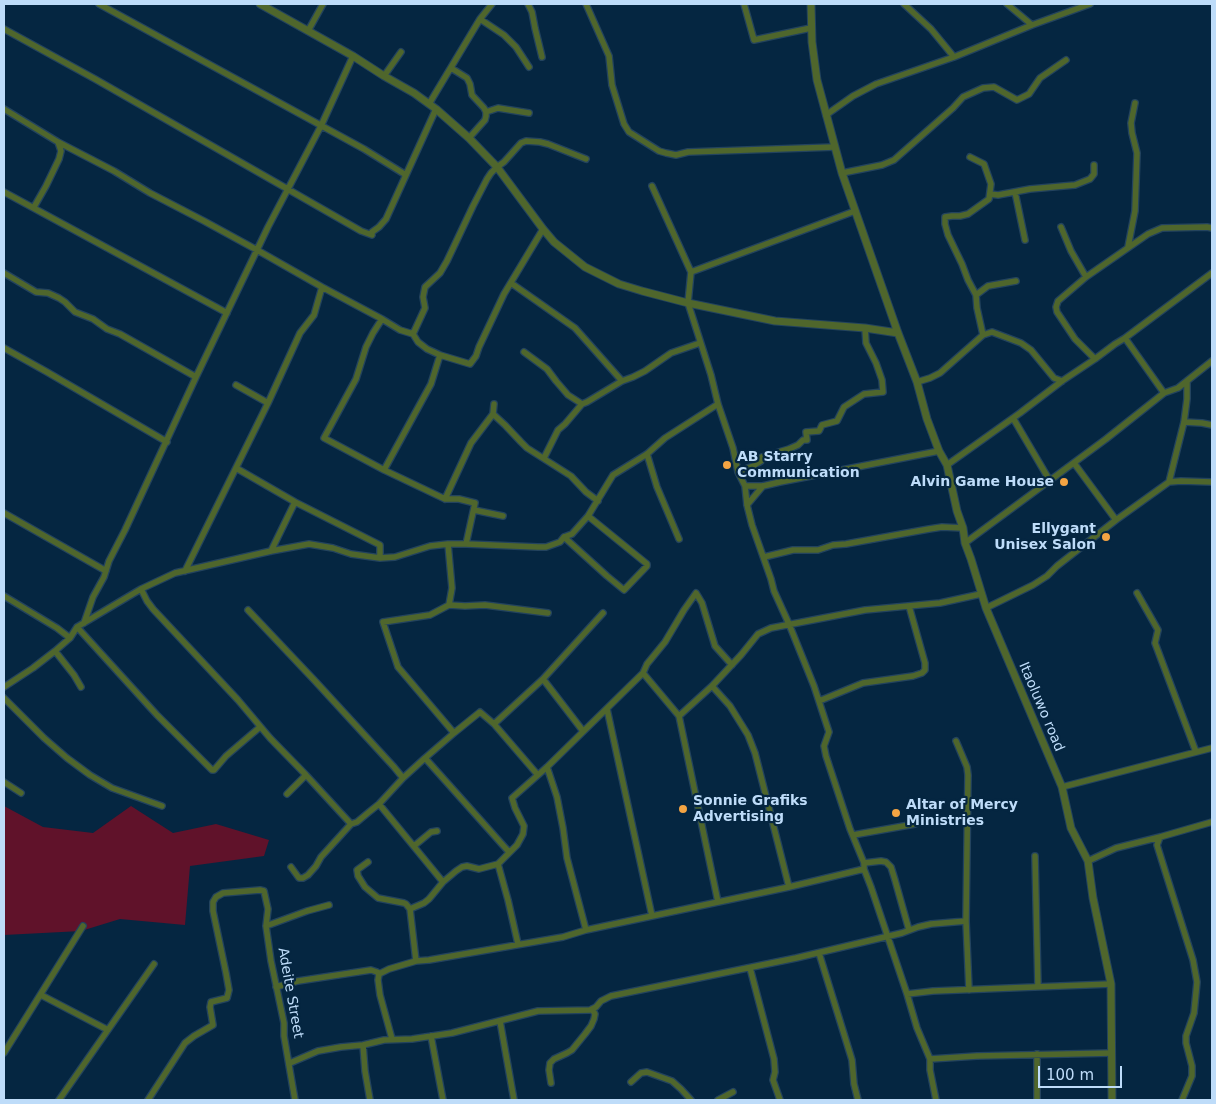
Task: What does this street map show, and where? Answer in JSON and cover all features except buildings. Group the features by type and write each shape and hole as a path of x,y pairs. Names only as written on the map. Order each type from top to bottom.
{"street":[{"path":"99,4 364,149 406,175"},
{"path":"260,4 353,56 414,93 436,109 470,138 497,167 554,242 585,267 620,284 688,303 775,321 865,328 898,333"},
{"path":"308,31 323,4"},
{"path":"429,104 480,19 492,4"},
{"path":"528,4 532,12 534,28 542,57"},
{"path":"586,4 609,56 612,85 624,124 629,132 660,151 676,155 688,152 835,147"},
{"path":"744,4 754,40 811,28"},
{"name":"Itaoluwo road","path":"811,4 812,42 817,80 842,173 917,382 939,451 947,466 965,543 986,608 1062,787 1071,828 1088,861 1093,898 1111,984 1112,1100"},
{"path":"904,4 931,29 954,57"},
{"path":"1007,4 1032,25"},
{"path":"826,115 853,96 876,84 954,57 1090,4"},
{"path":"480,19 504,35 516,47 529,67"},
{"path":"4,29 361,231 372,235 372,232 386,219 436,109"},
{"path":"384,76 400,52"},
{"path":"84,623 109,561 167,442 196,377 257,250 321,126 353,56"},
{"path":"842,173 882,165 894,160 963,97 983,88 994,87 1017,100 1029,94 1040,78 1066,60"},
{"path":"451,68 467,78 472,95 486,112 485,120 470,138"},
{"path":"1128,247 1135,211 1137,153 1130,123 1135,103"},
{"path":"486,112 498,108 529,113"},
{"path":"4,109 58,142 114,171 150,193 400,330 413,334 421,345 440,355 470,364 476,356 504,294 543,229"},
{"path":"413,334 425,308 423,294 425,287 440,273 487,179 497,167 521,143 526,141 548,144 586,159"},
{"path":"34,207 59,159 61,151 58,142"},
{"path":"970,157 984,164 991,184 989,199 968,214 945,217 948,235 976,295 983,335"},
{"path":"990,194 998,195 1049,186 1075,185 1090,179 1094,174 1094,164"},
{"path":"652,186 691,272 688,303 733,448 738,472 745,486 752,524 774,591 790,624 829,732 824,749 872,887 917,1028 930,1059 930,1070 936,1100"},
{"path":"4,192 227,313"},
{"path":"1014,192 1026,240"},
{"path":"691,272 855,211"},
{"path":"1061,227 1071,251 1086,277"},
{"path":"1095,359 1075,339 1057,312 1056,306 1058,301 1086,277 1148,234 1162,228 1212,228"},
{"path":"4,273 36,292 48,293 59,298 75,312 94,319 107,329 120,334 196,377"},
{"path":"947,466 1212,273"},
{"path":"976,295 988,286 1016,281"},
{"path":"511,283 575,328 622,381"},
{"path":"185,571 268,403 300,333 314,315 322,287"},
{"path":"382,319 366,347 356,378 324,438 384,470 445,499 459,499 475,503 466,544"},
{"path":"738,472 754,466 761,461 762,457 789,449 798,445 803,440 807,440 806,432 820,432 822,425 837,420 844,407 864,394 883,392 882,380 866,343 865,328"},
{"path":"917,382 940,373 983,335 992,332 1021,343 1031,350 1054,378 1062,381"},
{"path":"1125,338 1164,393"},
{"path":"544,458 558,430 582,404 622,381 645,371 671,354 700,343"},
{"path":"4,348 167,442"},
{"path":"524,352 547,369 568,395 582,404"},
{"path":"384,470 431,384 440,355"},
{"path":"965,543 1074,463 1164,393 1178,388 1212,361"},
{"path":"1169,482 1184,422 1188,399 1187,381"},
{"path":"236,385 268,403"},
{"path":"445,499 471,443 493,414 494,404"},
{"path":"4,688 22,677 55,651 70,638 77,627 141,589 166,577 185,571 309,544 333,548 351,554 380,558 395,557 430,546 448,544 546,547 560,542 564,536 572,534 588,516 614,475 646,454 665,438 718,404"},
{"path":"493,414 527,448 571,476 586,492 598,501"},
{"path":"1013,418 1050,481"},
{"path":"1184,422 1212,425"},
{"path":"745,486 763,486 939,451"},
{"path":"646,454 657,487 679,538"},
{"path":"1074,463 1116,520"},
{"path":"236,468 294,502 380,545 380,558"},
{"path":"986,608 1047,576 1116,520 1169,482 1212,482"},
{"path":"747,505 763,486"},
{"path":"271,551 294,502"},
{"path":"474,510 503,516"},
{"path":"4,514 106,571"},
{"path":"564,536 624,590 647,564 588,516"},
{"path":"764,558 793,550 818,550 833,545 942,527 963,528"},
{"path":"448,544 452,588 449,604"},
{"path":"141,589 150,605 351,824"},
{"path":"410,909 430,899 450,876 462,867 467,866 479,869 498,864 517,845 524,830 514,808 512,798 547,767 643,673 647,664 661,647 696,593 702,602 715,646 732,665"},
{"path":"1137,593 1158,630 1155,643 1196,752"},
{"path":"679,716 712,686 758,634 771,628 865,610 940,603 981,594"},
{"path":"4,596 70,638"},
{"path":"454,733 398,667 383,622 430,616 449,604 465,606 485,605 548,613"},
{"path":"819,701 863,683 913,676 925,670 909,606"},
{"path":"248,610 403,778"},
{"path":"494,724 542,679 603,613"},
{"path":"77,627 145,702 211,770 214,770 226,756 260,727"},
{"path":"55,651 81,687"},
{"path":"643,673 679,716 718,902"},
{"path":"542,679 583,731"},
{"path":"712,686 730,706 748,735 755,753 789,888"},
{"path":"4,698 44,738 90,775 112,788 162,806"},
{"path":"607,709 652,916"},
{"path":"292,867 299,878 306,877 321,856 351,824 360,820 379,804 403,778 480,712 494,724 537,774"},
{"path":"956,741 967,767 968,775 966,921 969,990"},
{"path":"1062,787 1212,748"},
{"path":"426,758 509,852"},
{"path":"547,767 557,797 567,858 586,930"},
{"path":"287,794 306,775"},
{"path":"4,782 21,794"},
{"path":"379,804 444,882"},
{"path":"1088,861 1116,848 1212,822"},
{"path":"853,835 915,824"},
{"path":"414,846 431,832 437,831"},
{"path":"1160,837 1157,845 1194,960 1197,982 1194,1014 1186,1036 1192,1076 1182,1100"},
{"path":"1035,856 1038,987"},
{"path":"392,1038 378,984 380,974 389,969 416,961 563,938 586,930 789,888 881,861 886,862 891,867 909,930"},
{"path":"368,862 358,870 358,876 366,887 378,898 404,903 410,909 416,961"},
{"path":"498,864 518,944"},
{"name":"Adeite Street","path":"148,1100 185,1042 213,1025 211,1002 226,998 229,990 228,981 213,902 216,897 223,893 245,890 264,891 268,909 266,926 284,1023 284,1036 295,1100"},
{"path":"266,926 329,905"},
{"path":"290,1063 318,1051 342,1046 363,1045 392,1038 399,1040 431,1036 538,1011 592,1009 611,996 750,968 888,936 931,924 966,921"},
{"path":"4,1053 83,926"},
{"path":"819,952 852,1060 854,1084 858,1100"},
{"path":"59,1100 154,964"},
{"path":"750,968 774,1059 775,1072 773,1080 780,1100"},
{"path":"276,987 298,981 371,970 380,974"},
{"path":"907,994 1111,984"},
{"path":"41,995 108,1030"},
{"path":"551,1083 550,1063 572,1050 585,1034 594,1019 595,1014 592,1009"},
{"path":"500,1021 514,1100"},
{"path":"431,1036 442,1100"},
{"path":"363,1045 370,1100"},
{"path":"930,1059 1112,1053"},
{"path":"1037,1054 1038,1100"},
{"path":"631,1082 641,1073 646,1072 672,1081 691,1100"},
{"path":"718,1100 733,1092"}],"shaded area":[{"path":"4,806 43,827 93,833 131,806 173,833 216,824 269,840 264,856 190,866 185,925 120,919 81,931 4,935"}],"place":[{"name":"AB Starry Communication","path":"727,465"},
{"name":"Alvin Game House","path":"1064,482"},
{"name":"Ellygant Unisex Salon","path":"1106,537"},
{"name":"Sonnie Grafiks Advertising","path":"683,809"},
{"name":"Altar of Mercy Ministries","path":"896,813"}]}
